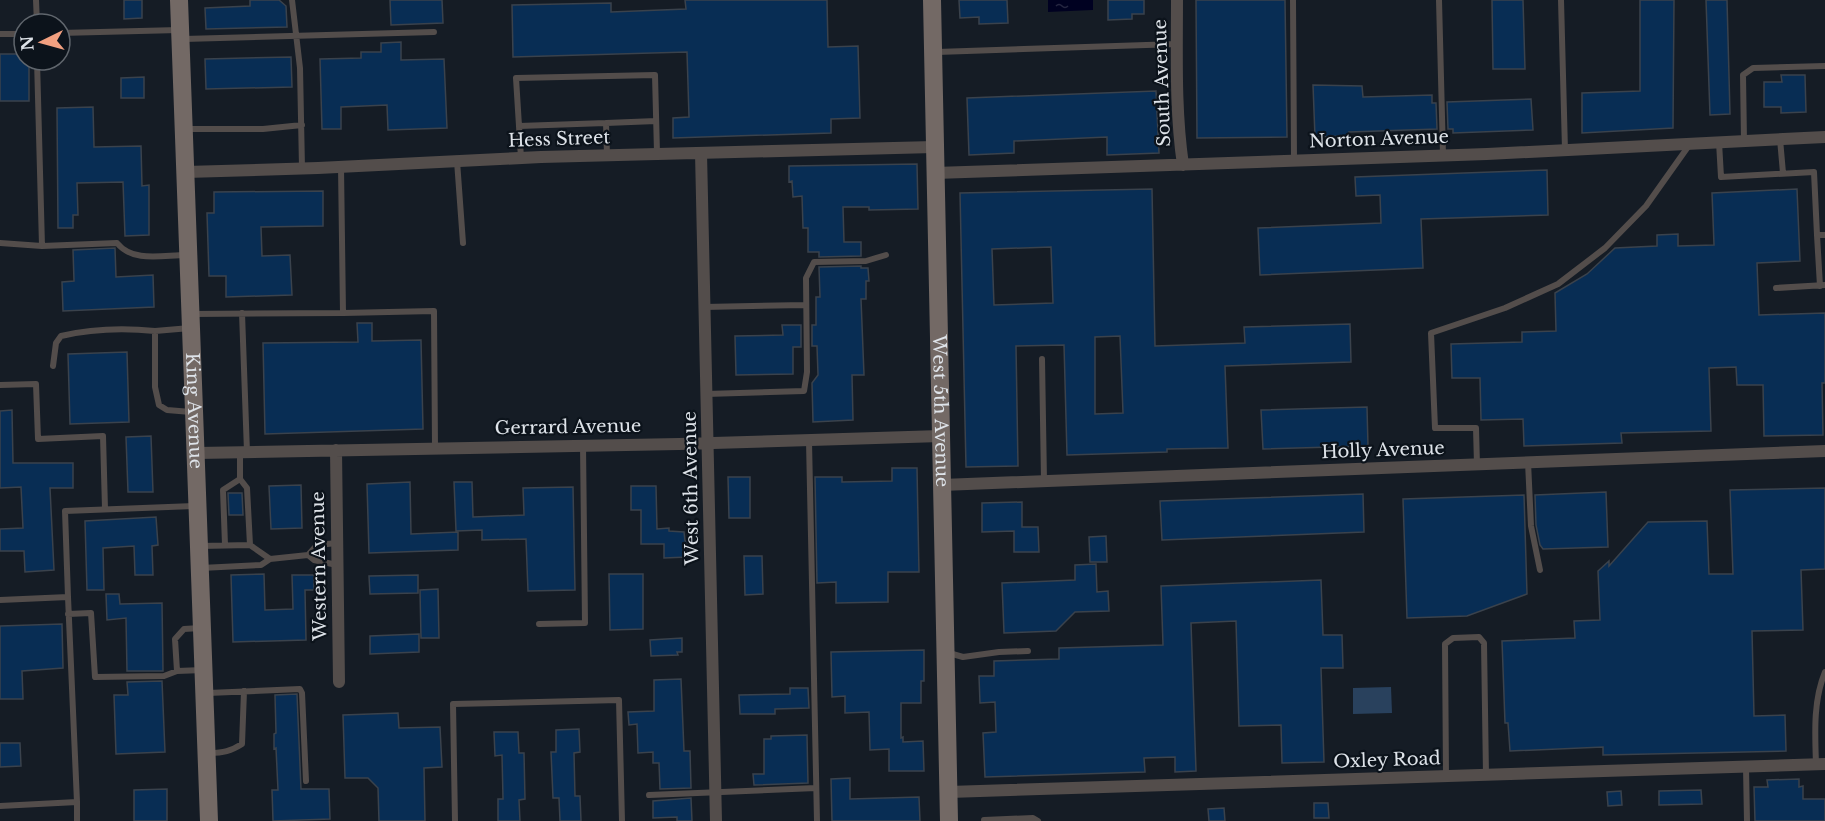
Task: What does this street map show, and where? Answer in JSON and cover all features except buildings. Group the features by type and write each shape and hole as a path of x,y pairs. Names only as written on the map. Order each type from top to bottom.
{"main road":[{"name":"King Avenue","path":"179,0 209,821"},
{"name":"West 5th Avenue","path":"932,0 949,821"}],"street":[{"name":"South Avenue","path":"1177,0 1179,136 1183,165"},
{"name":"Norton Avenue","path":"935,174 1565,150 1825,137"},
{"name":"Hess Street","path":"186,172 607,155 934,147"},
{"name":"West 6th Avenue","path":"701,153 716,821"},
{"name":"Gerrard Avenue","path":"196,453 940,436"},
{"name":"Western Avenue","path":"336,450 339,682"},
{"name":"Holly Avenue","path":"942,486 1825,451"},
{"name":"Oxley Road","path":"950,792 1821,764"}],"lane":[{"path":"292,0 300,68 303,169"},
{"path":"1293,0 1294,160"},
{"path":"1439,0 1443,155"},
{"path":"1561,0 1565,150"},
{"path":"72,33 296,35 434,32"},
{"path":"933,52 1177,44"},
{"path":"1744,141 1743,75 1753,68 1825,66"},
{"path":"37,72 42,246"},
{"path":"521,158 516,78 655,75 657,154"},
{"path":"519,126 656,121"},
{"path":"606,123 607,155"},
{"path":"184,129 263,129 302,125"},
{"path":"1780,139 1783,173"},
{"path":"1719,142 1721,177 1814,172 1822,286 1776,288"},
{"path":"1477,465 1476,428 1435,428 1431,333 1505,308 1558,284 1605,248 1646,206 1690,143"},
{"path":"458,161 463,243"},
{"path":"341,167 344,313"},
{"path":"1817,235 1825,235"},
{"path":"0,243 42,246 117,243 123,251 135,256 189,254"},
{"path":"706,394 804,391 807,372 806,278 814,262 866,261 886,255"},
{"path":"704,307 805,305"},
{"path":"53,366 56,343 61,336 81,332 141,329 155,331 192,321 242,313 434,310 435,448"},
{"path":"242,313 243,452 240,479 248,488 250,545"},
{"path":"155,331 154,387 159,405 167,410 195,412"},
{"path":"1042,359 1044,482"},
{"path":"0,385 36,384 38,439 103,436 105,509"},
{"path":"809,440 817,821"},
{"path":"539,624 585,623 583,445"},
{"path":"1528,462 1531,526 1539,570"},
{"path":"225,545 223,490 240,479"},
{"path":"77,821 64,511 198,506"},
{"path":"200,568 261,565 270,559 308,555 317,545 337,543"},
{"path":"199,546 250,545 270,559"},
{"path":"308,555 314,560 338,565"},
{"path":"0,600 68,597"},
{"path":"68,614 91,613 95,677 164,676 177,671 203,670"},
{"path":"177,671 175,639 184,629 202,628"},
{"path":"1446,776 1445,644 1453,638 1479,638 1484,643 1486,775"},
{"path":"946,652 963,657 1028,651"},
{"path":"1821,764 1815,713 1825,672"},
{"path":"204,693 300,689 306,781"},
{"path":"206,753 221,753 242,744 244,691"},
{"path":"455,821 453,704 619,700 622,821"},
{"path":"1746,767 1747,821"},
{"path":"649,795 816,788"},
{"path":"0,806 77,802"},
{"path":"984,820 1033,818 1038,821"}],"shaded area":[{"path":"1391,687 1392,713 1353,714 1353,688"}],"water":[{"path":"1048,0 1093,0 1093,10 1048,12"}]}
